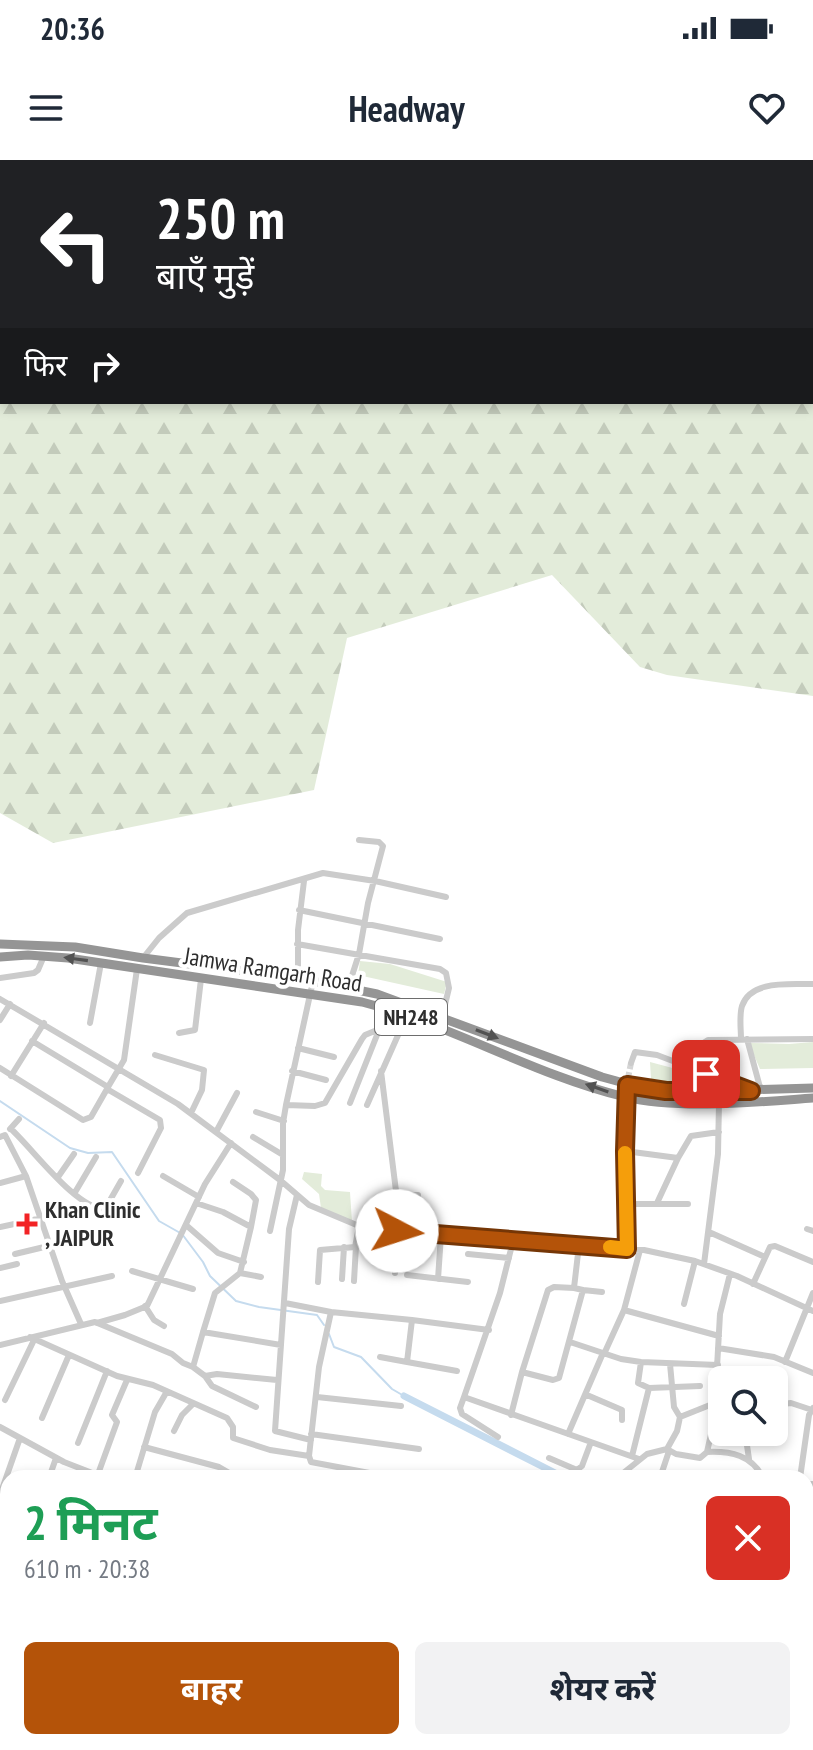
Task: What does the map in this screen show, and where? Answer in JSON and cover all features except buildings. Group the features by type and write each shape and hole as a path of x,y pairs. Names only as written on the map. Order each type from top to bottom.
{"highway":[{"name":"Jamwa Ramgarh Road","path":"0,944 75,947 298,978 377,994 628,1081 666,1091 813,1088"},
{"name":"Jamwa Ramgarh Road","path":"0,957 44,956 101,963 310,993 392,1010 555,1074 625,1097 658,1102 813,1098"}],"street":[{"path":"348,988 359,954 383,846 379,842 359,840"},
{"path":"143,958 159,938 187,913 323,873 446,897"},
{"path":"298,978 299,910 304,881"},
{"path":"299,910 440,939"},
{"path":"297,944 446,973 449,988 442,1017"},
{"path":"0,978 34,973 44,956"},
{"path":"90,1023 101,963"},
{"path":"0,1068 83,1120 91,1117 124,1060 137,969"},
{"path":"179,1033 195,1030 201,979"},
{"path":"270,1231 280,1180 286,1105 313,981"},
{"path":"756,1091 744,1039 741,1009 744,1002 756,990 771,985 813,984"},
{"path":"0,999 191,1113 309,1205 359,1226 640,1250 704,1264 810,1310"},
{"path":"0,1020 10,1004"},
{"path":"350,1103 379,1030 392,1010"},
{"path":"367,1105 407,1015"},
{"path":"11,1076 44,1023"},
{"path":"286,1105 315,1106 325,1103 365,1035 379,1030"},
{"path":"681,1063 701,1043 744,1039 813,1039"},
{"path":"32,1041 149,1111 162,1123 150,1154 138,1173"},
{"path":"298,1048 334,1057"},
{"path":"631,1063 635,1052 657,1055 756,1091"},
{"path":"155,1055 204,1070 202,1090 191,1113"},
{"path":"292,1071 326,1080"},
{"path":"381,1071 397,1196 395,1273"},
{"path":"627,1249 625,1097 628,1081"},
{"path":"216,1132 237,1093"},
{"path":"704,1264 719,1132 719,1102"},
{"path":"256,1112 284,1121"},
{"path":"5,1133 19,1119"},
{"path":"657,1203 691,1136 719,1132"},
{"path":"5,1133 26,1176 81,1324"},
{"path":"5,1133 74,1194 103,1210 121,1181"},
{"path":"253,1137 283,1155"},
{"path":"0,1345 81,1324 97,1323 145,1306 197,1200 231,1143"},
{"path":"625,1151 678,1158"},
{"path":"58,1177 74,1154"},
{"path":"74,1194 96,1157"},
{"path":"0,1183 26,1176"},
{"path":"163,1176 197,1200 251,1227"},
{"path":"193,1367 209,1305 218,1289 240,1273 244,1262 256,1200 233,1182"},
{"path":"297,1195 289,1229 275,1431 419,1449"},
{"path":"397,1196 418,1195"},
{"path":"626,1204 688,1204"},
{"path":"0,1227 42,1218"},
{"path":"185,1226 218,1253 244,1262"},
{"path":"354,1281 359,1226"},
{"path":"709,1232 765,1257"},
{"path":"438,1279 441,1235"},
{"path":"15,1254 86,1237"},
{"path":"498,1437 462,1414 460,1408 489,1330 513,1241"},
{"path":"574,1288 579,1245"},
{"path":"318,1282 320,1250 356,1246"},
{"path":"753,1284 768,1248 775,1246 813,1262"},
{"path":"342,1279 344,1247"},
{"path":"568,1434 624,1310 640,1250"},
{"path":"468,1254 509,1258"},
{"path":"684,1304 695,1261"},
{"path":"0,1268 17,1264"},
{"path":"132,1271 193,1289"},
{"path":"240,1273 261,1277"},
{"path":"570,1342 603,1354 641,1362 718,1365 720,1314 730,1274"},
{"path":"407,1275 468,1282"},
{"path":"0,1301 112,1276"},
{"path":"511,1415 548,1290 554,1287 602,1292"},
{"path":"522,1372 557,1380 583,1290"},
{"path":"785,1362 810,1310 813,1293"},
{"path":"145,1306 154,1320 164,1326"},
{"path":"284,1307 489,1330"},
{"path":"624,1310 719,1336"},
{"path":"331,1312 322,1350 309,1456 311,1462 351,1470"},
{"path":"407,1362 412,1320"},
{"path":"97,1323 172,1354 205,1376 212,1386 256,1407"},
{"path":"203,1332 281,1345"},
{"path":"32,1338 127,1380 153,1385 227,1418 233,1427 233,1438 270,1450 309,1456"},
{"path":"5,1400 32,1338"},
{"path":"718,1348 774,1357 813,1373"},
{"path":"42,1418 69,1355"},
{"path":"380,1357 457,1371"},
{"path":"641,1362 638,1383 649,1388 700,1386"},
{"path":"662,1470 680,1417 674,1407 670,1364"},
{"path":"78,1443 107,1371"},
{"path":"205,1376 224,1374 277,1380"},
{"path":"103,1470 117,1422 112,1415 127,1380"},
{"path":"624,1470 636,1457 649,1388"},
{"path":"137,1470 155,1412 166,1393"},
{"path":"587,1395 619,1408 623,1411 622,1420"},
{"path":"317,1397 401,1406"},
{"path":"464,1397 636,1457 668,1450 700,1458 708,1446"},
{"path":"788,1403 812,1409 801,1470"},
{"path":"174,1431 182,1415 193,1404"},
{"path":"680,1417 708,1408"},
{"path":"0,1427 82,1470"},
{"path":"9,1470 20,1438"},
{"path":"549,1458 577,1470 582,1466 591,1442"},
{"path":"747,1446 749,1459"},
{"path":"144,1447 224,1470"},
{"path":"707,1452 734,1454 749,1459 759,1470"},
{"path":"52,1470 56,1458"},
{"path":"328,1470 329,1466"}],"green space":[{"path":"0,404 813,404 813,696 667,675 640,667 552,575 347,638 314,790 53,843 0,813"},
{"path":"360,961 390,964 447,982 444,994 358,975"},
{"path":"813,1042 813,1068 760,1069 750,1046 750,1043"},
{"path":"650,1062 680,1070 692,1081 678,1083 651,1079"},
{"path":"304,1172 322,1174 321,1186 325,1190 350,1192 352,1222 321,1208 319,1194 302,1179"}],"waterway":[{"path":"0,1101 70,1148 88,1153 112,1152 159,1221 182,1234 210,1276 236,1301 317,1315 324,1325"},
{"path":"329,1334 334,1347 361,1357 392,1389 404,1396"},
{"path":"404,1396 549,1470"}],"tunnel":[{"path":"628,1078 631,1063"}],"slow traffic":[{"path":"610,1247 627,1249 625,1153"}],"place":[{"name":"Khan Clinic , JAIPUR","path":"27,1224"}],"route":[{"path":"397,1231 627,1249 627,1085 666,1091 751,1091 706,1074"}]}
